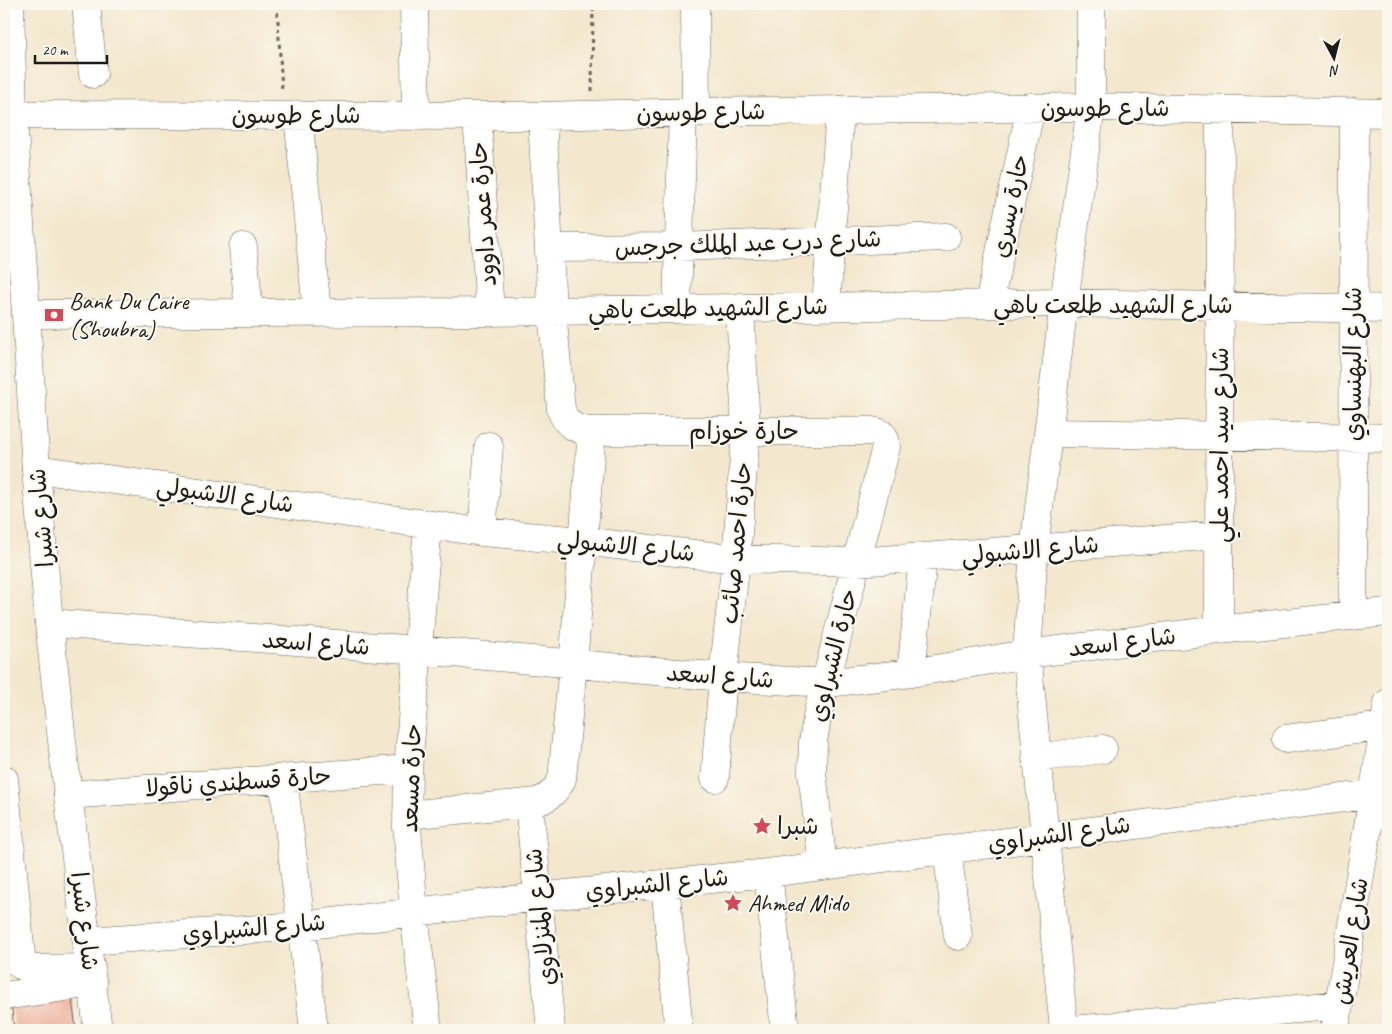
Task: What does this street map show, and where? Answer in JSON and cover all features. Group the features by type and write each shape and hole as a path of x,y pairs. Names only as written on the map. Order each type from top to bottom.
{"street":[{"name":"شارع شبرا","path":"8,4 8,115 27,314 36,468 49,623 68,796 98,1030"},
{"path":"86,4 93,74"},
{"path":"414,4 416,115"},
{"path":"678,308 679,247 690,112 695,4"},
{"path":"1064,1030 1027,654 1034,549 1064,303 1091,107 1091,4"},
{"name":"شارع طوسون","path":"8,115 542,116 690,112 1091,107 1388,113"},
{"name":"حارة يسري","path":"989,304 1031,108"},
{"name":"شارع سيد احمد علي","path":"1219,630 1220,109"},
{"path":"826,306 840,110"},
{"name":"شارع البهنساوي","path":"1353,616 1354,112"},
{"path":"290,115 317,312"},
{"name":"حارة عمر داوود","path":"477,116 490,312"},
{"path":"542,116 552,310"},
{"name":"شارع درب عبد الملك جرجس","path":"549,248 679,247 946,237"},
{"path":"243,247 249,313"},
{"name":"شارع الشهيد طلعت باهي","path":"27,314 490,312 1064,303 1388,309"},
{"name":"حارة احمد صائب","path":"715,778 746,430 740,307"},
{"name":"حارة خوزام","path":"552,310 561,409 564,419 571,426 581,430 592,431 746,430 878,432 884,435 886,447"},
{"path":"407,815 529,803 546,799 558,787 562,779 592,431"},
{"path":"1048,433 1388,438"},
{"path":"482,532 489,446"},
{"name":"حارة الشبراوي","path":"823,866 812,772 813,742 818,712 827,683 886,447"},
{"name":"شارع الاشبولي","path":"36,468 482,532 582,541 736,559 856,562 1220,535"},
{"name":"حارة مسعد","path":"428,524 408,769 407,815 414,913 428,1030"},
{"path":"911,673 923,558"},
{"name":"شارع اسعد","path":"49,623 419,650 724,677 827,683 911,673 1027,654 1219,630 1388,612"},
{"path":"1286,739 1386,714"},
{"name":"شارع العريش","path":"1337,1018 1381,794 1386,714"},
{"path":"1036,758 1103,749"},
{"name":"حارة قسطندي ناقولا","path":"68,796 408,769"},
{"path":"283,778 314,1030"},
{"path":"4,779 13,958 29,969 92,975"},
{"name":"شارع الشبراوي","path":"87,941 301,926 538,897 768,873 1046,835 1381,794"},
{"name":"شارع المنزلاوي","path":"529,803 551,1030"},
{"path":"947,850 958,936"},
{"path":"768,873 785,1030"},
{"path":"665,884 679,1030"},
{"path":"4,996 92,975"},
{"path":"1074,1030 1337,1018"}],"path":[{"path":"277,4 290,115"},
{"path":"592,114 593,4"}],"building":[{"path":"71,991 76,1030 14,1030 11,998"}],"place":[{"name":"Bank Du Caire (Shoubra)","path":"54,315"},
{"name":"شبرا","path":"762,826"},
{"name":"Ahmed Mido","path":"733,903"}]}
